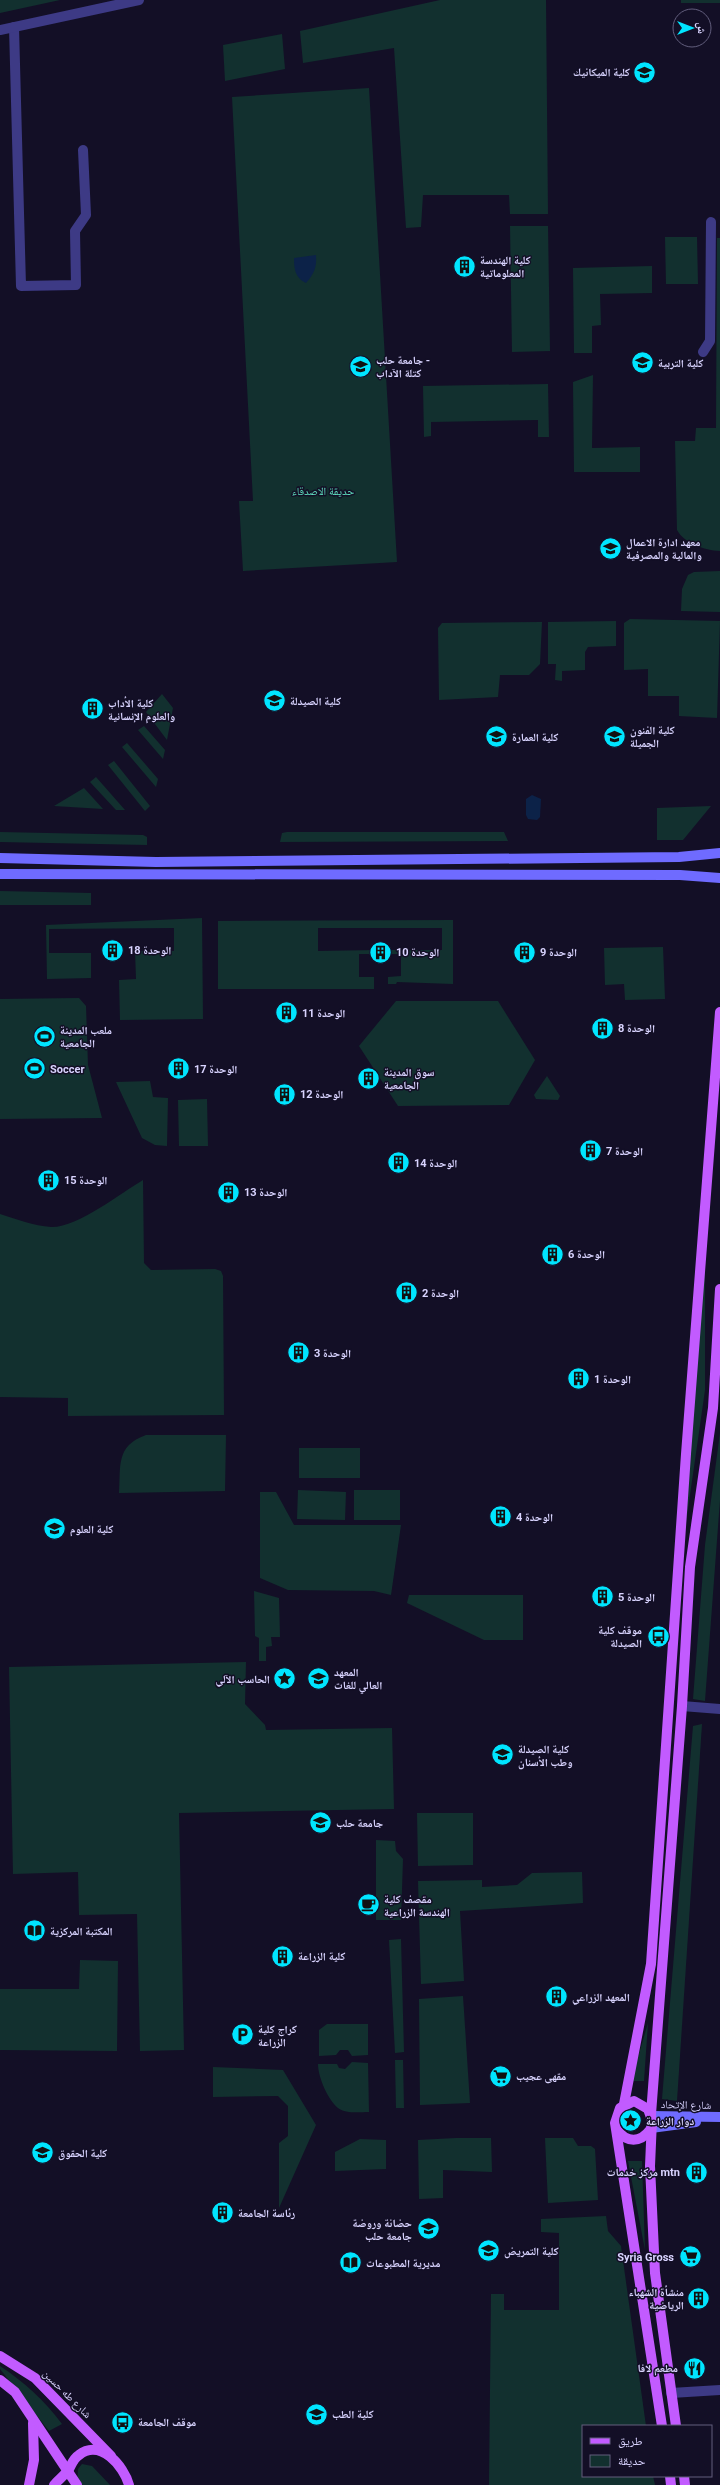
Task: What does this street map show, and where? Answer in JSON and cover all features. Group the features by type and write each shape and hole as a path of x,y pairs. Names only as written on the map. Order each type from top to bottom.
{"main road":[{"path":"0,858 172,862 679,857 720,853"},
{"path":"0,874 680,875 720,878"},
{"path":"662,2425 638,2261 620,2166 615,2118 624,2104 651,1964 686,1454 720,1012"},
{"path":"676,2425 655,2273 651,2115 682,1706 690,1567 716,1407 720,1289"},
{"path":"624,2104 640,2103 651,2115"},
{"name":"شارع الإتحاد","path":"651,2115 717,2117"},
{"path":"617,2130 627,2139 634,2140 646,2136 651,2129 683,2125 717,2117"},
{"name":"شارع طه حسين","path":"0,2356 35,2378 111,2456 129,2485"},
{"path":"0,2380 15,2392 77,2485"},
{"path":"29,2485 34,2460 33,2421"},
{"path":"54,2485 68,2470 73,2460 81,2453 91,2450 102,2451 111,2456"}],"street":[{"path":"0,30 139,0"},
{"path":"14,27 21,286 76,284 75,232 86,215 83,150"},
{"path":"703,352 710,341 711,222"},
{"path":"682,1706 720,1709"},
{"path":"671,2393 720,2390"}],"green space":[{"path":"0,0 60,0 0,13"},
{"path":"440,0 546,0 548,214 510,214 509,195 423,195 421,227 406,228 394,48 303,63 300,31"},
{"path":"681,0 720,0 720,3 681,3"},
{"path":"282,34 285,69 225,81 223,45"},
{"name":"حديقة الاصدقاء","path":"369,88 397,562 243,571 239,501 253,501 232,97"},
{"path":"510,226 548,226 550,351 512,352"},
{"path":"665,237 697,237 698,284 666,284"},
{"path":"717,238 720,238 720,551 701,548 690,543 680,535 677,530 675,441 695,441 696,428 716,428"},
{"path":"652,266 652,293 600,294 601,325 592,326 592,353 574,353 573,268"},
{"path":"593,375 592,448 640,447 640,472 574,472 573,382"},
{"path":"548,384 549,437 538,437 538,420 431,422 431,436 424,437 423,386"},
{"path":"720,571 720,612 681,611 682,589 688,575 694,572"},
{"path":"630,619 720,621 717,718 679,716 679,696 648,696 648,669 624,670 624,623"},
{"path":"616,621 616,646 588,647 585,652 585,670 562,671 562,681 555,680 556,664 548,664 548,622"},
{"path":"542,622 540,664 529,675 500,675 498,697 439,700 438,628 442,623"},
{"path":"162,694 173,708 167,740 146,712"},
{"path":"144,726 165,750 163,759 138,730"},
{"path":"127,743 158,779 156,787 122,747"},
{"path":"114,761 150,806 145,811 108,765"},
{"path":"96,777 125,810 116,810 90,782"},
{"path":"84,788 103,809 54,806"},
{"path":"711,806 683,840 657,840 657,808"},
{"path":"0,832 143,835 147,837 147,845 0,842"},
{"path":"504,832 508,841 280,842 282,833"},
{"path":"0,891 91,893 91,905 0,905"},
{"path":"202,918 203,1019 120,1020 119,980 136,979 135,951 174,951 174,928 49,929 49,953 91,953 91,978 47,979 46,925"},
{"path":"453,920 453,984 397,982 396,984 388,984 388,977 401,976 401,954 386,954 386,950 442,950 442,928 318,928 318,951 377,950 377,954 359,954 359,977 374,977 374,989 218,989 218,921"},
{"path":"663,947 665,999 625,1000 624,984 605,985 604,948"},
{"name":"ملعب المدينة الجامعية","path":"79,998 86,1006 88,1065 102,1118 0,1119 0,999"},
{"path":"396,1001 498,1001 535,1060 509,1105 398,1106 359,1046"},
{"path":"547,1076 560,1096 558,1100 536,1099 534,1095"},
{"path":"150,1081 153,1097 168,1098 167,1146 155,1145 142,1138 116,1082"},
{"path":"207,1099 208,1146 179,1146 178,1100"},
{"path":"143,1180 144,1263 151,1270 215,1269 221,1271 223,1276 224,1415 68,1416 68,1398 0,1397 0,1214 38,1225 51,1227 62,1226 86,1216"},
{"path":"705,1261 705,1390 683,1544"},
{"path":"720,1433 720,1500 705,1701 693,1699 705,1545"},
{"path":"146,1435 226,1435 225,1491 119,1493 120,1466 124,1451 129,1445"},
{"path":"299,1448 360,1448 360,1478 299,1478"},
{"path":"298,1490 346,1492 345,1520 297,1519"},
{"path":"354,1490 400,1490 400,1520 354,1520"},
{"path":"260,1492 276,1492 294,1525 401,1525 391,1595 374,1591 288,1590 260,1578"},
{"path":"254,1591 279,1598 280,1637 271,1637 272,1646 266,1647 266,1661 259,1661 259,1638 255,1636"},
{"path":"409,1595 523,1595 523,1640 484,1640 407,1603"},
{"path":"246,1662 245,1704 265,1725 266,1730 392,1728 394,1809 179,1813 184,2050 140,2051 137,1914 79,1915 78,1872 13,1874 9,1667"},
{"path":"702,1724 677,2101 662,2099 693,1726"},
{"path":"417,1813 473,1813 473,1865 418,1866"},
{"path":"376,1840 395,1841 396,1851 403,1859 401,1920 376,1920"},
{"path":"582,1872 583,1903 460,1911 464,1981 421,1984 418,1881 482,1880 482,1887 517,1885 532,1873"},
{"path":"401,1939 404,2052 395,2053 389,1940"},
{"path":"80,1960 118,1961 117,2051 0,2050 0,1989 79,1989"},
{"path":"463,1996 470,2103 420,2105 419,1999"},
{"path":"648,2023 644,2081 631,2081"},
{"path":"327,2024 368,2024 368,2055 352,2056 348,2050 340,2050 336,2055 319,2056 319,2030"},
{"path":"395,2060 403,2060 404,2108 396,2108"},
{"path":"352,2062 368,2063 369,2112 349,2112 341,2110 331,2100 322,2082 318,2064 337,2064 339,2068 345,2069"},
{"path":"213,2067 283,2070 316,2125 279,2208 279,2143 288,2136 288,2106 278,2096 213,2097"},
{"path":"627,2113 635,2113 640,2118 638,2129 635,2131 627,2131 622,2126 622,2118"},
{"path":"491,2138 492,2172 443,2170 443,2198 419,2199 418,2140"},
{"path":"545,2138 573,2138 578,2146 591,2146 595,2149 598,2200 548,2203"},
{"path":"360,2139 386,2140 386,2169 335,2171 335,2152"},
{"path":"628,2161 642,2161 645,2250"},
{"path":"606,2216 608,2231 621,2246 646,2425 582,2425 582,2477 653,2477 655,2485 489,2485 491,2294 504,2294 504,2310 559,2310 559,2233 541,2232 541,2219"},
{"path":"0,2366 33,2392 62,2424 49,2431 0,2369"},
{"path":"82,2464 92,2466 110,2485 77,2485 78,2469"}],"water":[{"path":"316,255 314,270 306,283 297,276 294,266 294,258"},
{"path":"532,795 541,799 540,817 537,820 528,819 526,815 526,799"}],"place":[{"name":"كلية الميكانيك","path":"645,72"},
{"name":"كلية الهندسة المعلوماتية","path":"465,266"},
{"name":"كلية التربية","path":"643,363"},
{"name":"جامعة حلب - كتلة الآداب","path":"360,366"},
{"name":"معهد ادارة الاعمال والمالية والمصرفية","path":"611,548"},
{"name":"كلية الصيدلة","path":"274,701"},
{"name":"كلية الأداب والعلوم الإنسانية","path":"93,709"},
{"name":"كلية الفنون الجميلة","path":"615,736"},
{"name":"كلية العمارة","path":"497,737"},
{"name":"الوحدة 18","path":"113,950"},
{"name":"الوحدة 10","path":"381,952"},
{"name":"الوحدة 9","path":"524,952"},
{"name":"الوحدة 11","path":"286,1013"},
{"name":"الوحدة 8","path":"602,1028"},
{"name":"ملعب المدينة الجامعية","path":"44,1036"},
{"name":"Soccer","path":"34,1069"},
{"name":"الوحدة 17","path":"178,1069"},
{"name":"سوق المدينة الجامعية","path":"368,1078"},
{"name":"الوحدة 12","path":"285,1094"},
{"name":"الوحدة 7","path":"591,1151"},
{"name":"الوحدة 14","path":"398,1163"},
{"name":"الوحدة 15","path":"49,1180"},
{"name":"الوحدة 13","path":"229,1192"},
{"name":"الوحدة 6","path":"553,1254"},
{"name":"الوحدة 2","path":"407,1293"},
{"name":"الوحدة 3","path":"299,1353"},
{"name":"الوحدة 1","path":"578,1379"},
{"name":"الوحدة 4","path":"501,1517"},
{"name":"كلية العلوم","path":"54,1529"},
{"name":"الوحدة 5","path":"602,1597"},
{"name":"موقف كلية الصيدلة","path":"658,1636"},
{"name":"المعهد العالي للغات","path":"319,1678"},
{"name":"الحاسب الآلي","path":"285,1679"},
{"name":"كلية الصيدلة وطب الأسنان","path":"503,1755"},
{"name":"جامعة حلب","path":"320,1823"},
{"name":"مقصف كلية الهندسة الزراعية","path":"368,1905"},
{"name":"المكتبة المركزية","path":"34,1931"},
{"name":"كلية الزراعة","path":"283,1956"},
{"name":"المعهد الزراعي","path":"556,1997"},
{"name":"كراج كلية الزراعة","path":"243,2035"},
{"name":"مقهى عجيب","path":"501,2076"},
{"name":"دوار الزراعة","path":"631,2121"},
{"name":"كلية الحقوق","path":"43,2153"},
{"name":"مركز خدمات mtn","path":"696,2172"},
{"name":"رئاسة الجامعة","path":"222,2213"},
{"name":"حضانة وروضة جامعة حلب","path":"428,2229"},
{"name":"كلية التمريض","path":"489,2251"},
{"name":"Syria Gross","path":"690,2257"},
{"name":"مديرية المطبوعات","path":"350,2263"},
{"name":"منشأة الشهباء الرياضية","path":"699,2298"},
{"name":"مطعم لافا","path":"694,2368"},
{"name":"كلية الطب","path":"316,2414"},
{"name":"موقف الجامعة","path":"122,2422"}]}
